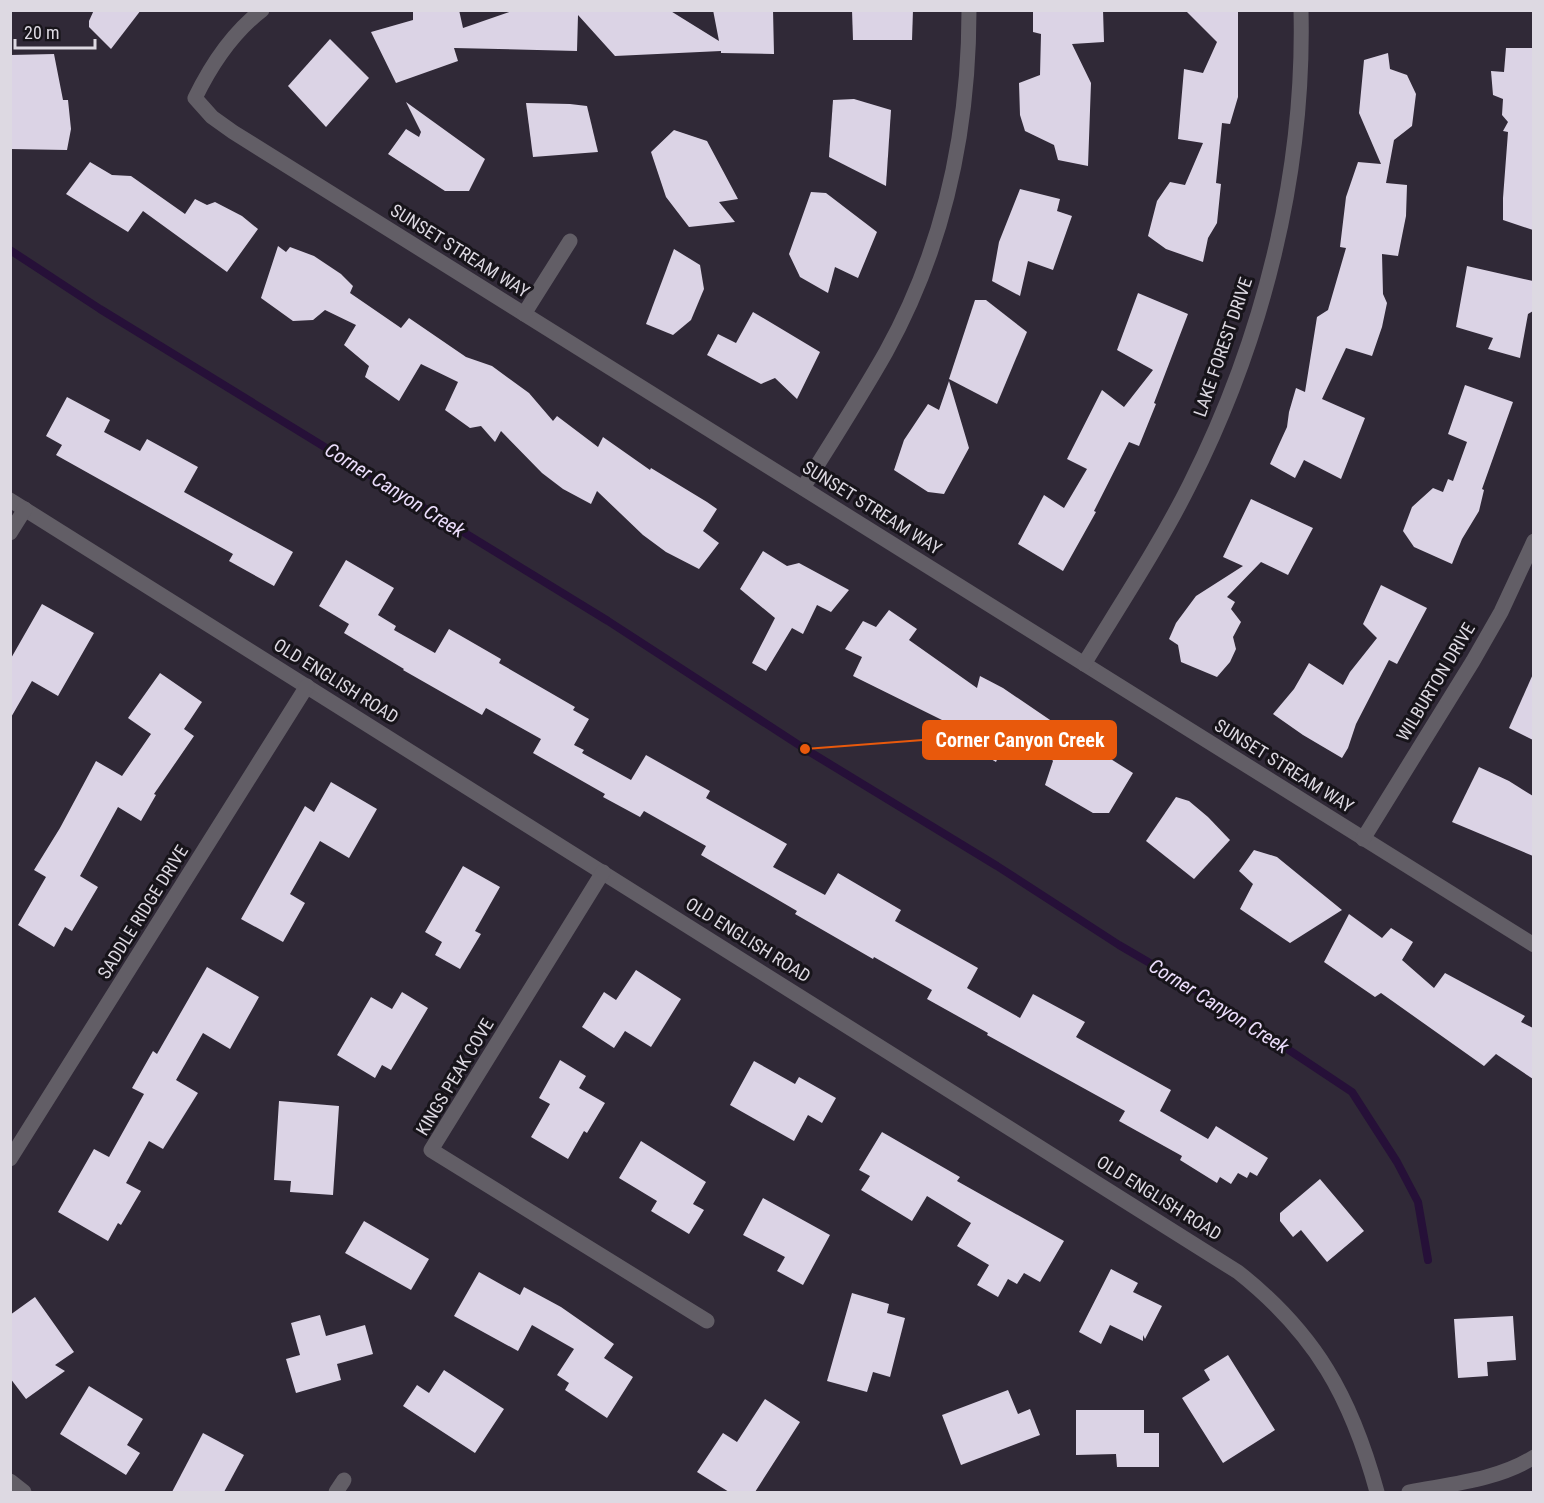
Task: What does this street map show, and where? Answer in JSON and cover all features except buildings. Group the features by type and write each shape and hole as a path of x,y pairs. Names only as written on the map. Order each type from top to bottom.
{"street":[{"name":"SUNSET STREAM WAY","path":"262,10 221,51 195,98 212,117 1533,945"},
{"path":"803,488 886,351 915,290 941,220 953,177 961,131 967,86 969,10"},
{"name":"LAKE FOREST DRIVE","path":"1084,664 1190,485 1238,375 1256,321 1283,212 1292,155 1298,94 1301,10"},
{"path":"524,314 570,241"},
{"name":"OLD ENGLISH ROAD","path":"10,500 1213,1255 1262,1291 1305,1337 1339,1389 1354,1419 1366,1451 1377,1492"},
{"path":"10,533 26,509"},
{"name":"WILBURTON DRIVE","path":"1363,838 1479,652 1501,612 1533,541"},
{"name":"SADDLE RIDGE DRIVE","path":"10,1159 308,687"},
{"name":"KINGS PEAK COVE","path":"603,872 431,1150 707,1321"},
{"path":"1409,1492 1492,1475 1509,1470 1533,1458"},
{"path":"10,1481 24,1492"}],"waterway":[{"name":"Corner Canyon Creek","path":"10,250 100,309 608,621 805,749 997,866 1119,945 1220,1004 1352,1092 1397,1162 1418,1202 1428,1260"}],"place":[{"name":"Corner Canyon Creek","path":"805,749"}]}
